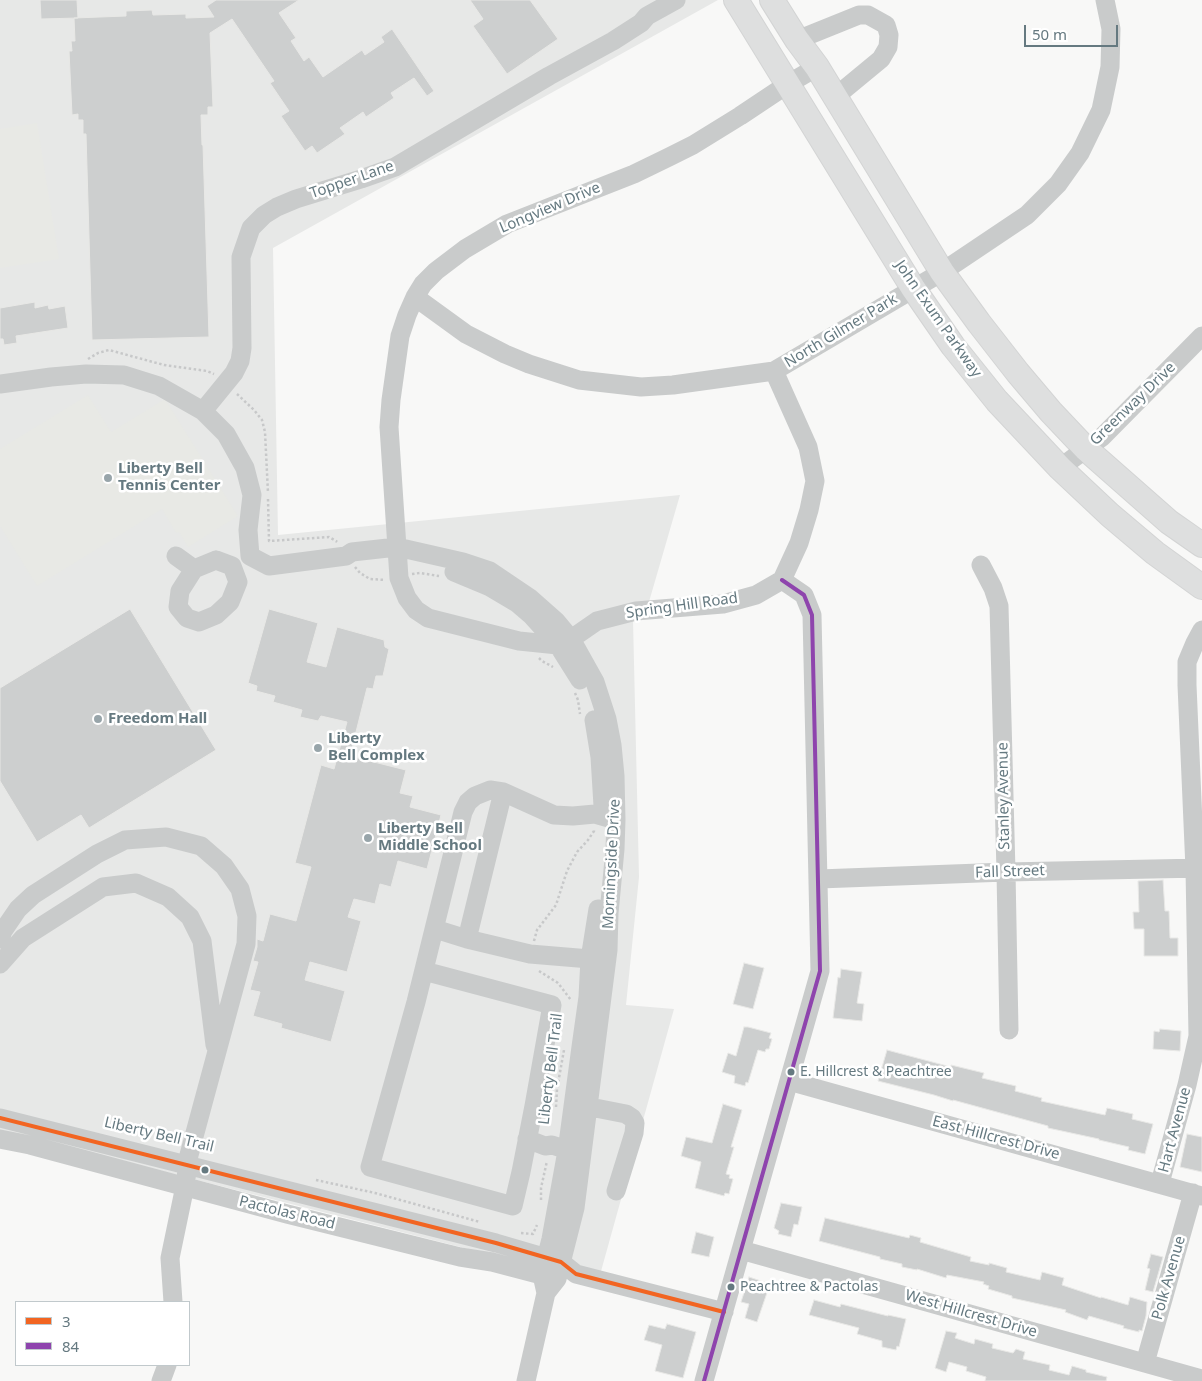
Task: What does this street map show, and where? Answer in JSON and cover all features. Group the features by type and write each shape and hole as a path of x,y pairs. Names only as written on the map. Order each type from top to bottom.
{"main road":[{"name":"John Exum Parkway","path":"736,0 913,288 953,346 997,400 1060,468 1110,516 1155,553 1202,586"},
{"name":"John Exum Parkway","path":"772,0 797,40 817,67 942,272 979,323 1051,412 1086,449 1169,522 1202,545"}],"street":[{"name":"Topper Lane","path":"203,411 234,373 240,361 242,348 241,257 252,228 264,215 296,199 361,179 395,166 549,76 613,42 641,23 647,16 676,0"},
{"name":"North Gilmer Park","path":"415,297 466,334 504,354 528,364 580,380 641,387 673,385 774,371 942,272 1027,215 1058,184 1080,153 1101,110 1110,67 1111,29 1105,0"},
{"path":"797,40 859,15 868,15 886,25 889,35 888,47 881,59 835,97"},
{"name":"Longview Drive","path":"398,562 389,427 390,400 400,336 407,315 423,284 436,271 465,249 507,224 634,174 693,145 817,67"},
{"name":"Greenway Drive","path":"1060,468 1102,437 1202,336"},
{"path":"704,1381 820,972 812,616 804,595 782,580 799,543 815,481 808,447 774,371"},
{"path":"0,384 51,377 124,375 159,386 203,411 226,434 246,468 252,495 248,530 250,556 232,566"},
{"name":"Morningside Drive","path":"250,556 269,566 346,556 352,552 398,562 463,562 490,571 530,598 556,621 564,642 595,682 607,719 614,768 605,817 602,876 590,959 588,997 557,1210 550,1273 526,1381"},
{"path":"176,556 194,568"},
{"path":"216,560 232,566 238,582 230,602 216,615 199,622 187,618 178,607 180,591 194,568 216,560"},
{"path":"398,562 407,598 416,610 428,618 519,641 564,642"},
{"name":"Stanley Avenue","path":"981,565 993,588 999,606 1009,1030"},
{"name":"Spring Hill Road","path":"564,642 597,621 636,610 723,604 756,595 782,580"},
{"name":"Hart Avenue","path":"1160,1183 1187,1085 1198,1036 1198,869 1187,662 1202,630"},
{"path":"424,971 552,1005 513,1206 370,1167 424,971 463,812 468,802 475,796 490,790 503,792 554,815 605,817"},
{"path":"467,940 503,792"},
{"name":"Morningside Drive","path":"572,1106 608,950 609,913 615,848 605,817"},
{"path":"0,939 3,931 18,909 33,895 98,854 125,840 166,837 201,846 224,866 240,889 247,916 246,944 188,1165 170,1258 173,1301"},
{"name":"Fall Street","path":"818,879 1006,872 1198,869"},
{"path":"0,964 23,938 104,887 136,884 168,897 190,917 202,941 216,1054"},
{"path":"435,929 467,940 530,954 590,959 608,950"},
{"name":"East Hillcrest Drive","path":"789,1081 1197,1194"},
{"path":"572,1106 626,1114 635,1123 634,1133 616,1191"},
{"name":"Pactolas Road","path":"0,1118 465,1235 550,1273"},
{"name":"Pactolas Road","path":"0,1138 278,1211 460,1256 550,1273 576,1274 724,1312"},
{"path":"527,1139 545,1146 566,1150"},
{"name":"Polk Avenue","path":"1145,1363 1197,1194"},
{"path":"460,1256 465,1235"},
{"name":"West Hillcrest Drive","path":"741,1250 1202,1379"},
{"path":"161,1381 167,1366"}],"path":[{"path":"79,375 80,365 85,360 109,350 164,365 207,371 218,376 254,410 264,426 268,476 268,534 270,541 329,537 336,540 341,550 360,573 370,579 391,580 398,562 420,573 441,576"},
{"path":"529,642 536,655 542,661 559,669"},
{"path":"572,686 578,700 581,719"},
{"path":"530,954 537,930 556,906 567,871 577,852 605,817"},
{"name":"Liberty Bell Trail","path":"530,954 531,966 558,983 571,1000"},
{"name":"Liberty Bell Trail","path":"564,1045 557,1089 572,1106"},
{"name":"Liberty Bell Trail","path":"541,1206 541,1188 547,1161 566,1150"},
{"path":"310,1179 375,1193 485,1223"},
{"path":"513,1231 533,1234 538,1221"}],"shaded area":[{"name":"Liberty Bell Complex","path":"0,0 718,0 273,248 278,535 680,495 644,619 633,620 639,877 626,1005 674,1009 598,1282 0,1130"},
{"path":"37,123 59,259 0,268 0,129"},
{"name":"Liberty Bell Tennis Center","path":"88,395 111,432 165,399 238,516 188,547 179,532 176,533 162,509 37,586 0,526 0,449"}],"building":[{"path":"40,0 77,0 78,18 41,19"},
{"path":"216,0 299,0 279,13 296,38 291,41 304,61 309,57 323,77 362,50 365,55 384,42 381,37 392,29 434,91 427,96 414,78 391,93 394,98 366,117 363,112 340,128 345,134 317,153 312,146 305,151 281,116 289,111 270,83 274,81 232,19 210,33 213,107 208,107 208,115 201,115 209,337 92,340 86,134 83,134 83,120 78,120 78,114 72,115 69,51 72,51 71,41 75,41 74,18 126,16 126,11 152,10 153,15 186,14 186,18 214,17 207,6"},
{"path":"470,0 530,0 558,39 507,74 473,26 483,19"},
{"path":"35,302 35,308 48,305 49,309 65,306 68,328 16,336 17,343 4,345 3,339 0,339 0,308"},
{"name":"Freedom Hall","path":"130,609 216,750 89,828 81,815 37,842 0,781 0,688"},
{"name":"Liberty Bell Middle School","path":"269,609 318,623 307,662 326,667 337,627 384,640 385,647 389,649 383,676 376,676 373,689 367,688 350,756 406,770 400,793 413,796 410,807 441,815 427,869 398,861 391,887 380,884 375,904 354,899 348,917 361,921 347,972 310,962 305,980 345,991 331,1042 281,1028 282,1024 253,1016 260,992 250,990 258,962 253,961 257,939 263,941 270,914 296,921 311,867 295,863 321,765 334,769 347,722 321,716 318,721 300,717 302,710 273,702 275,696 256,691 257,686 248,683"},
{"path":"1163,880 1165,911 1169,911 1170,938 1178,938 1178,956 1144,956 1144,929 1134,929 1133,912 1139,912 1138,881"},
{"path":"744,963 764,968 753,1009 733,1004"},
{"path":"841,969 862,972 857,1003 864,1004 862,1021 833,1018 838,977 840,978"},
{"path":"744,1027 771,1033 769,1038 772,1039 769,1049 766,1049 765,1052 758,1050 748,1083 746,1082 745,1086 734,1083 735,1076 722,1072 728,1053 736,1056"},
{"path":"1160,1029 1181,1031 1180,1051 1153,1049 1154,1031 1159,1032"},
{"path":"887,1050 951,1067 951,1065 984,1073 982,1078 1016,1086 1015,1091 1042,1098 1041,1101 1105,1115 1107,1108 1133,1114 1132,1119 1153,1124 1145,1154 1128,1150 1129,1147 1048,1128 1048,1126 878,1081"},
{"path":"723,1104 742,1110 731,1147 734,1147 726,1174 730,1175 729,1178 733,1179 729,1194 725,1193 724,1196 695,1188 701,1162 681,1156 686,1137 712,1143"},
{"path":"1187,1134 1202,1137 1202,1172 1180,1167"},
{"path":"781,1203 802,1207 798,1225 794,1224 791,1237 778,1234 779,1231 774,1228"},
{"path":"825,1218 909,1238 910,1235 921,1238 920,1242 971,1257 970,1261 989,1265 989,1263 1007,1268 1006,1272 1040,1280 1042,1272 1064,1278 1062,1285 1101,1298 1128,1305 1130,1297 1147,1302 1142,1331 1123,1328 1124,1326 1089,1316 1087,1320 1065,1312 1066,1310 1012,1298 1012,1296 988,1289 989,1286 983,1284 984,1282 947,1275 946,1278 917,1269 902,1267 902,1264 880,1259 880,1257 819,1241"},
{"path":"696,1232 714,1237 709,1257 691,1253"},
{"path":"1151,1254 1163,1257 1153,1292 1145,1290 1150,1269 1147,1268"},
{"path":"749,1277 770,1284 757,1322 745,1318 749,1304 741,1302"},
{"path":"814,1300 840,1307 841,1304 906,1319 899,1347 897,1346 896,1350 882,1347 882,1341 857,1334 859,1328 809,1315"},
{"path":"667,1324 696,1332 683,1378 655,1371 662,1345 644,1340 649,1325 665,1329"},
{"path":"946,1331 957,1333 955,1338 974,1344 975,1339 993,1344 992,1348 1013,1353 1016,1349 1025,1352 1023,1359 1050,1365 1049,1370 1069,1375 1072,1366 1086,1370 1086,1372 1107,1377 1106,1381 985,1381 986,1377 966,1371 967,1367 949,1362 946,1372 935,1368"}],"transit line":[{"name":"84","path":"704,1381 820,971 812,615 804,595 782,580"},
{"name":"3","path":"0,1118 496,1243 561,1262 576,1274 724,1312"}],"place":[{"name":"Liberty Bell Tennis Center","path":"108,478"},
{"name":"Freedom Hall","path":"98,719"},
{"name":"Liberty Bell Complex","path":"318,748"},
{"name":"Liberty Bell Middle School","path":"368,838"},
{"name":"E. Hillcrest & Peachtree","path":"791,1072"},
{"name":"Peachtree & Pactolas","path":"731,1287"}]}
